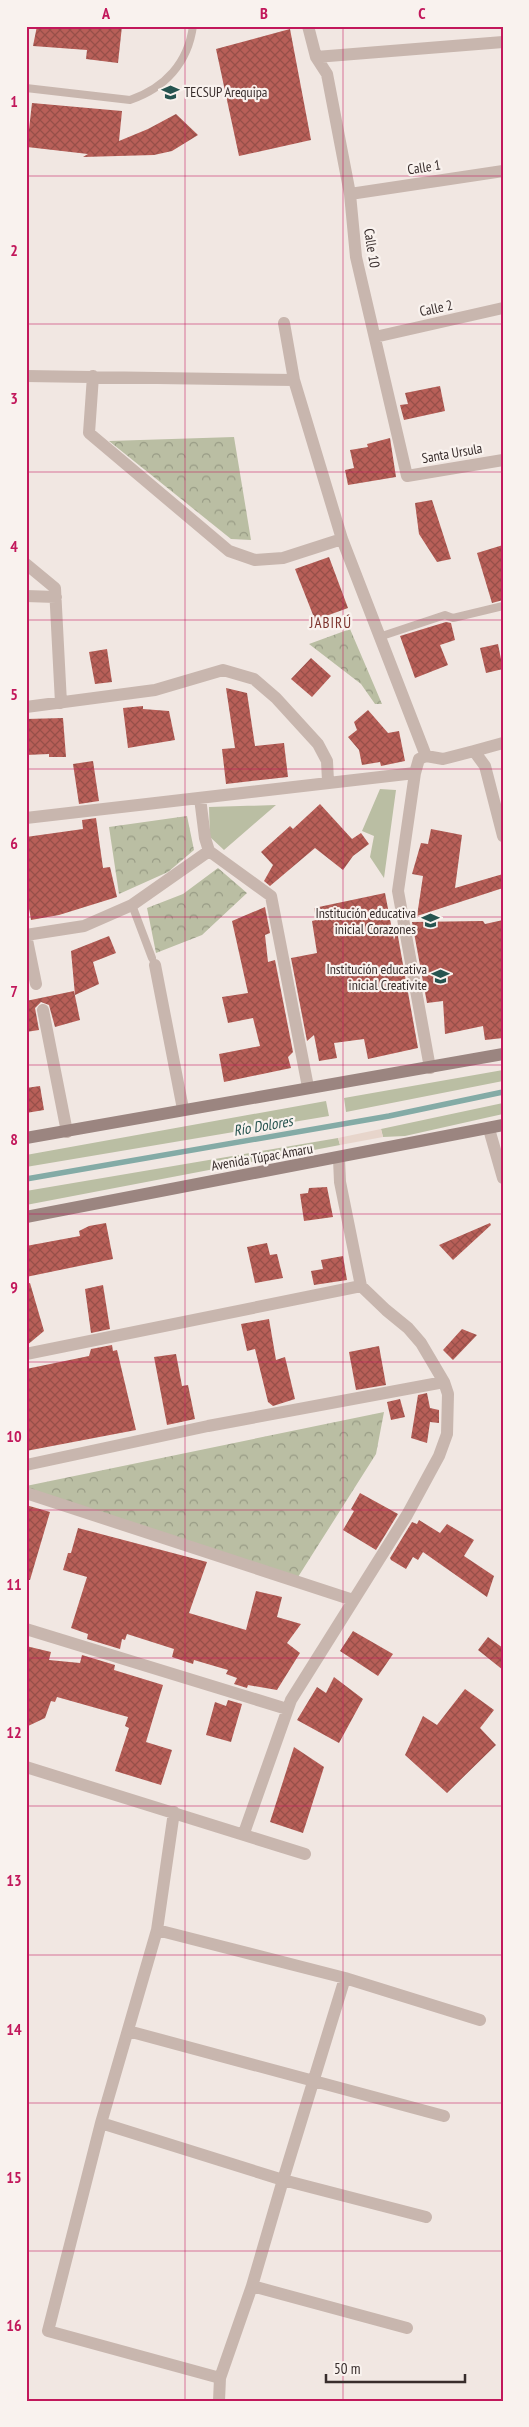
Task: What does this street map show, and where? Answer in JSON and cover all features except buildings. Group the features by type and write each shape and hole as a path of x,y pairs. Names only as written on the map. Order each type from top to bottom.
{"street":[{"name":"Calle 10","path":"308,26 316,57 327,74 350,194 356,257 407,476"},
{"path":"316,57 503,42"},
{"name":"Calle 1","path":"350,194 503,171"},
{"name":"Calle 2","path":"375,336 503,308"},
{"path":"284,323 294,380 342,539 426,756"},
{"path":"26,376 294,380"},
{"path":"93,376 89,433 229,551 255,560 283,558 342,539"},
{"name":"Santa Ursula","path":"407,476 503,460"},
{"path":"26,564 55,588 61,703"},
{"path":"26,596 56,597"},
{"path":"26,707 156,690 223,670 254,678 276,698 318,744 328,761 328,781"},
{"path":"430,1068 398,891 415,772 419,759 426,756 443,759 503,743"},
{"path":"474,751 485,766 503,836"},
{"path":"26,818 415,772"},
{"path":"200,798 204,838 209,851 270,896 308,1087"},
{"path":"36,984 26,935 84,926 132,905 209,851"},
{"path":"154,961 183,1109"},
{"path":"42,1010 67,1132"},
{"path":"26,1138 503,1054"},
{"name":"Avenida Túpac Amaru","path":"26,1217 220,1179 339,1159 503,1126"},
{"path":"489,1129 503,1178"},
{"path":"244,1833 287,1709 353,1600 389,1545 439,1456 447,1434 448,1394 444,1382 421,1343 408,1328 361,1286 340,1182 339,1159"},
{"path":"26,1354 361,1286"},
{"path":"26,1465 217,1424 444,1382"},
{"path":"26,1493 353,1600"},
{"path":"26,1629 287,1709"},
{"path":"26,1767 244,1833 305,1854"},
{"path":"174,1812 157,1930 101,2123 48,2331 220,2378"},
{"path":"157,1930 345,1978 480,2020"},
{"path":"219,2401 220,2378 252,2286 345,1978"},
{"path":"128,2031 444,2116"},
{"path":"101,2123 283,2180 426,2217"},
{"path":"252,2286 407,2328"}],"lane":[{"path":"26,88 130,100 145,95 163,84 178,67 194,26"},
{"path":"379,637 445,615 453,618 503,606"},
{"path":"132,905 154,961"}],"green space":[{"path":"234,437 251,540 231,539 109,441"},
{"path":"350,629 382,704 375,704 361,684 309,644"},
{"path":"380,789 396,790 384,878 370,857 374,836 362,831"},
{"path":"276,805 224,850 210,837 209,807"},
{"path":"187,816 194,850 168,872 119,894 109,827"},
{"path":"218,868 247,893 202,935 156,953 147,908 183,894"},
{"path":"503,1070 503,1081 346,1112 344,1098"},
{"path":"326,1101 329,1116 26,1167 26,1155"},
{"path":"503,1103 503,1114 405,1136 383,1137 381,1129"},
{"path":"338,1138 340,1145 26,1205 26,1191"},
{"path":"384,1412 376,1454 298,1577 26,1489 26,1486"}],"shaded area":[{"path":"381,1129 383,1137 340,1145 338,1138"}],"waterway":[{"name":"Río Dolores","path":"26,1179 389,1116 503,1092"}],"place":[{"name":"TECSUP Arequipa","path":"170,92"},
{"name":"Institución educativa inicial Corazones","path":"430,921"},
{"name":"Institución educativa inicial Creativite","path":"441,977"}],"district":[{"name":"JABIRÚ","path":"331,623"}]}
